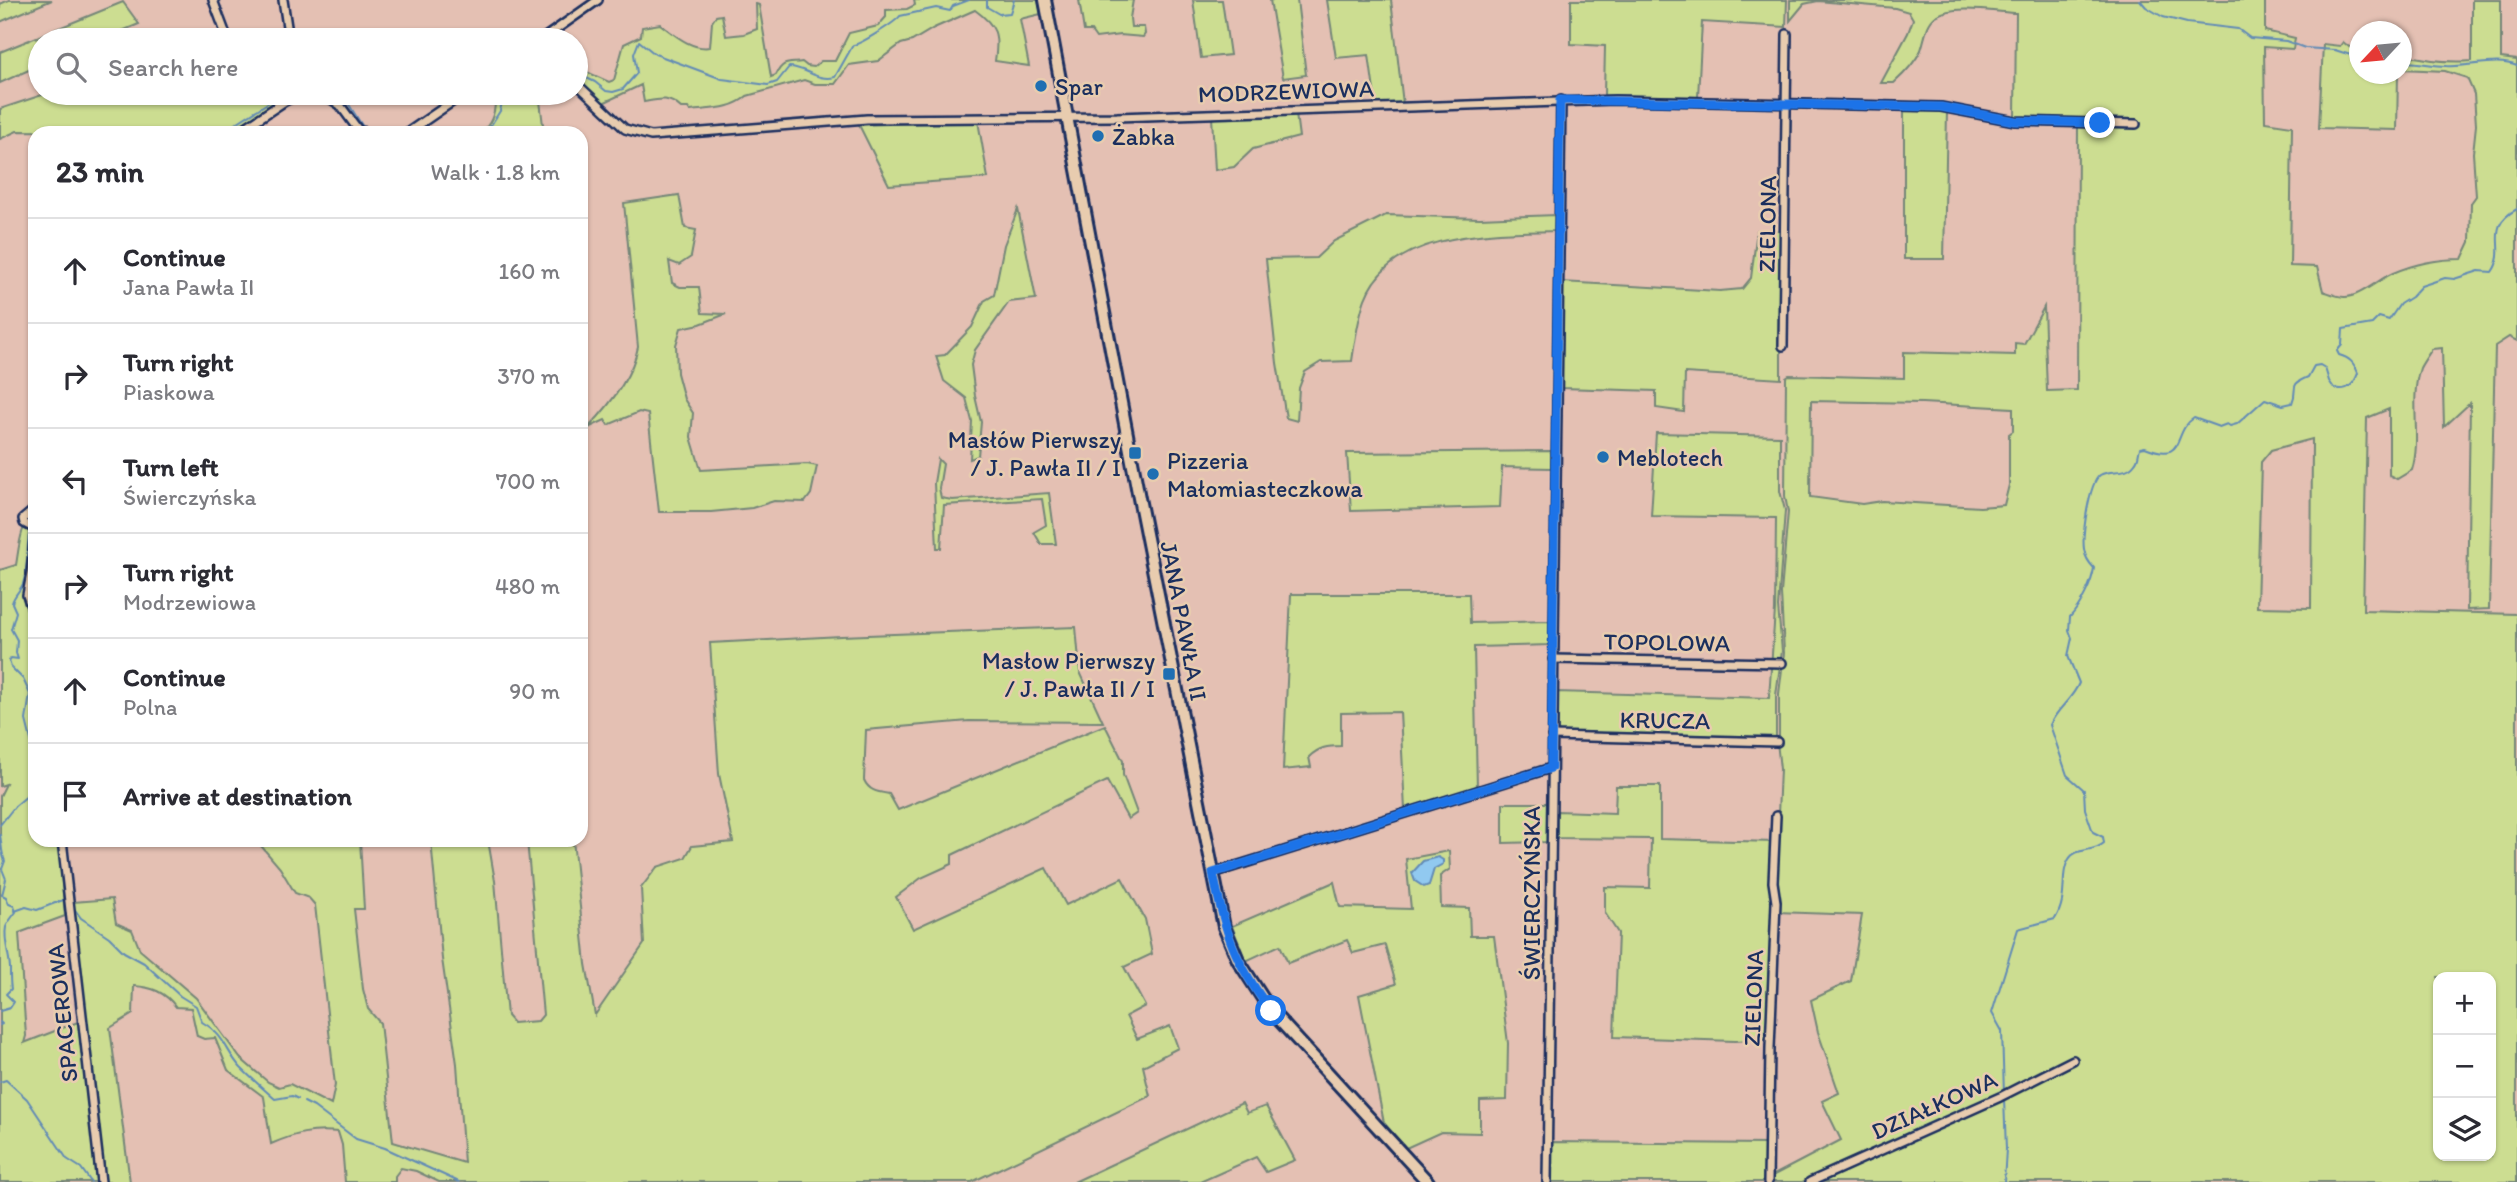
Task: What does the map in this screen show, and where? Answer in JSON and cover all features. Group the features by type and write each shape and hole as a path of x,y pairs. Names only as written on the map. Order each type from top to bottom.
{"main road":[{"name":"JANA PAWŁA II","path":"1045,1 1139,498 1213,873 1228,936 1238,960 1260,997 1428,1182"}],"street":[{"path":"213,0 224,28"},
{"path":"283,0 287,28"},
{"path":"558,28 598,0"},
{"name":"ZIELONA","path":"1783,346 1787,34"},
{"name":"MODRZEWIOWA","path":"588,94 625,129 651,136 867,119 1117,117 1560,100 1941,107 2015,121 2136,124"},
{"name":"ŚWIERCZYŃSKA","path":"1547,1182 1560,100"},
{"path":"246,126 273,105"},
{"path":"340,105 362,126"},
{"path":"417,126 448,105"},
{"name":"TOPOLOWA","path":"1553,659 1782,663"},
{"name":"KRUCZA","path":"1552,736 1777,741"},
{"path":"1213,873 1551,768"},
{"name":"ZIELONA","path":"1768,1182 1776,816"},
{"name":"SPACEROWA","path":"63,847 101,1182"},
{"name":"DZIAŁKOWA","path":"1810,1182 2000,1097 2073,1060"}],"green space":[{"path":"9,0 52,0 0,22 0,4"},
{"path":"914,0 1038,0 1041,14 1020,19 1029,66 995,61 995,32 988,21 975,10 901,44 878,61 849,65 835,84 815,84 804,80 747,96 741,101 720,108 690,111 668,100 644,102 641,85 603,103 588,89 588,72 609,82 614,80 624,44 641,36 642,27 660,24 684,41 696,46 710,47 712,22 716,16 722,15 726,36 744,34 757,29 756,4 759,5 771,77 787,64 802,62 814,67 821,61 835,61 849,33 878,26 886,17 886,10 907,9 915,5"},
{"path":"1079,0 1133,0 1131,27 1144,27 1145,34 1143,37 1120,35 1096,38 1091,31 1084,31"},
{"path":"1193,0 1222,0 1230,55 1201,58"},
{"path":"1270,0 1297,0 1306,75 1283,78"},
{"path":"1327,0 1391,0 1403,104 1376,105 1369,55 1336,58"},
{"path":"1571,0 1787,0 1786,27 1702,22 1698,97 1604,95 1605,46 1571,44"},
{"path":"1790,0 2265,0 2265,31 2295,38 2293,49 2264,47 2265,122 2292,126 2290,266 2317,267 2323,291 2350,297 2409,267 2462,259 2470,242 2471,203 2476,196 2473,153 2476,125 2474,94 2467,78 2445,71 2412,69 2412,56 2454,62 2472,61 2472,0 2501,0 2501,58 2517,60 2517,341 2509,337 2495,346 2489,609 2467,610 2470,403 2444,427 2442,348 2432,349 2420,368 2412,470 2397,479 2389,475 2389,409 2367,418 2363,610 2517,614 2517,1182 1813,1182 2001,1094 1802,1182 1771,1182 1772,1176 1841,1140 1822,1101 1839,1093 1818,1032 1811,1000 1851,981 1862,915 1776,912 1768,1039 1735,1041 1614,1037 1618,933 1605,913 1605,887 1650,888 1651,839 1557,838 1557,811 1615,813 1616,786 1660,786 1660,839 1775,842 1776,861 1780,769 1777,742 1784,653 1781,593 1788,512 1785,496 1786,377 1904,378 1904,352 2015,355 2015,343 2024,344 2044,307 2047,391 2077,390 2078,120 2015,118 2016,13 1986,10 1943,12 1933,19 1921,50 1905,72 1894,83 1881,83 1908,33 1913,19 1909,12 1895,8 1818,1 1804,4 1790,21","holes":["1811,401 2013,408 2013,431 2009,434 2009,485 2004,505 1980,507 1882,501 1862,504 1810,497","2312,439 2311,608 2257,607 2261,462 2271,450"]},
{"path":"123,2 139,24 129,28 59,28"},
{"path":"28,41 28,70 0,83 0,52"},
{"path":"2343,42 2349,47 2349,84 2398,84 2397,130 2319,128 2323,44 2340,46"},
{"path":"28,100 28,105 273,105 242,126 28,126 28,131 17,131 0,139 0,109"},
{"path":"495,105 540,105 543,126 487,126"},
{"path":"1904,109 1947,111 1944,259 1904,259"},
{"path":"1296,114 1299,137 1253,149 1234,167 1215,170 1212,117"},
{"path":"978,121 988,178 889,185 859,125"},
{"path":"679,195 685,228 696,230 691,257 679,265 669,261 672,283 680,287 699,287 702,313 726,314 681,328 676,345 677,373 684,399 693,413 691,437 701,470 807,464 817,466 811,494 805,502 774,501 752,508 711,512 659,512 648,414 639,412 608,425 605,420 588,428 625,380 638,347 624,203"},
{"path":"1018,209 1036,299 1009,302 975,350 971,365 981,422 978,456 970,459 972,421 966,398 944,381 936,356 945,355 972,327 984,301 994,295 1004,245"},
{"path":"1386,215 1480,218 1556,215 1555,231 1475,235 1447,240 1421,248 1397,260 1378,276 1365,299 1352,361 1321,362 1305,372 1299,388 1297,421 1286,418 1266,259 1316,258 1334,241"},
{"path":"1757,230 1781,230 1781,379 1685,373 1684,412 1656,408 1656,391 1562,388 1562,282 1720,291 1742,289 1751,278"},
{"path":"1656,433 1780,436 1780,491 1785,510 1778,607 1782,651 1776,695 1776,742 1556,733 1556,692 1769,698 1775,610 1776,518 1651,516"},
{"path":"1551,451 1551,468 1502,467 1500,507 1351,511 1347,453"},
{"path":"938,459 943,464 939,488 941,498 952,500 1049,493 1056,544 1041,544 1034,532 1046,525 1042,499 944,505 941,548 937,548 934,483"},
{"path":"28,520 28,576 23,591 28,611 28,847 59,847 65,916 19,933 26,1036 24,1043 78,1022 97,1182 0,1182 0,796 6,784 0,786 0,570 16,565"},
{"path":"1291,594 1469,594 1470,623 1550,621 1549,645 1474,647 1477,788 1405,810 1400,712 1341,713 1341,746 1316,751 1309,757 1311,767 1283,770"},
{"path":"1076,627 1080,672 1103,722 969,721 866,730 864,780 871,789 889,794 898,810 1105,725 1123,761 1123,775 1137,813 1128,819 1107,781 952,855 952,864 921,878 896,897 913,929 1046,868 1066,905 1122,878 1145,919 1152,954 1124,967 1145,1006 1126,1016 1137,1039 1170,1026 1178,1048 1143,1066 1150,1096 972,1182 439,1182 416,1171 401,1168 395,1176 395,1182 345,1182 342,1145 338,1132 304,1133 271,1144 264,1097 228,1070 215,1038 204,1039 197,1036 191,1008 176,1007 158,991 134,986 133,1014 110,1028 130,1182 104,1182 73,902 112,899 116,923 132,930 140,950 196,998 240,1058 268,1082 279,1087 290,1084 331,1105 335,1085 315,905 309,898 295,893 280,868 262,847 360,847 364,909 354,909 363,989 368,1009 380,1023 393,1142 464,1163 457,1064 442,959 432,847 489,847 495,881 507,1016 513,1023 538,1021 543,1015 528,847 574,847 586,964 595,1015 644,944 641,888 657,867 685,858 692,846 733,842 719,774 710,643"},
{"path":"1503,803 1547,803 1547,842 1503,843"},
{"path":"1449,851 1450,869 1440,876 1441,907 1469,908 1470,936 1494,936 1508,1043 1507,1100 1480,1101 1480,1133 1441,1132 1406,1148 1384,1123 1359,995 1396,984 1385,945 1353,953 1347,940 1288,963 1280,945 1246,961 1232,926 1334,882 1340,907 1411,909 1406,859"},
{"path":"1242,1103 1247,1113 1266,1106 1295,1160 1266,1172 1256,1157 1200,1182 1074,1182"},
{"path":"1550,1142 1768,1144 1765,1182 1550,1182"}],"water":[{"path":"1438,857 1443,860 1443,864 1434,869 1429,885 1424,887 1415,881 1412,873 1423,861"}],"waterway":[{"path":"588,79 606,91 623,89 637,73 634,54 639,41 655,54 722,79 768,85 777,82 789,67 823,78 835,77 853,45 900,16 936,8 950,11 953,6 969,0"},
{"path":"987,0 987,7 999,14 1010,13 1014,0"},
{"path":"2140,0 2163,17 2187,23 2238,29 2250,38 2286,41 2305,48 2335,50 2349,54"},
{"path":"2412,63 2455,66 2501,62 2517,66"},
{"path":"232,126 264,105"},
{"path":"349,105 362,126"},
{"path":"490,126 501,105"},
{"path":"2004,1094 2002,1031 1992,1013 2018,929 2055,919 2062,903 2069,859 2076,853 2104,843 2103,837 2093,832 2085,809 2084,790 2067,775 2050,725 2079,683 2068,656 2072,638 2069,630 2070,617 2085,594 2094,568 2086,557 2084,542 2087,510 2096,480 2105,473 2131,467 2137,460 2140,448 2168,452 2173,449 2187,424 2194,418 2219,427 2227,424 2230,426 2237,424 2265,399 2283,405 2292,403 2296,385 2308,377 2314,366 2325,368 2334,388 2343,389 2349,386 2358,373 2351,361 2337,351 2342,345 2343,329 2372,324 2379,317 2389,320 2400,304 2421,286 2479,271 2492,272 2497,263 2498,231 2501,223 2517,209"},
{"path":"28,548 23,584 12,603 16,612 11,629 17,640 18,659 11,658 9,661 28,690"},
{"path":"28,707 28,728"},
{"path":"0,825 28,795"},
{"path":"0,835 5,861 2,869 6,879 2,895 14,906 16,912 5,933 11,989 6,994 14,1002 10,1008 0,1011"},
{"path":"15,911 26,907 37,910 63,900 66,902"},
{"path":"73,907 81,918 109,937 124,952 144,963 180,996 196,1006 202,1022 220,1038 241,1068 275,1099 292,1096 298,1099"},
{"path":"0,1022 0,1025"},
{"path":"0,1082 6,1080 27,1099 67,1159 81,1168 91,1182"},
{"path":"2004,1099 2004,1182"},
{"path":"304,1102 356,1139 385,1148 459,1182"}],"place":[{"name":"Spar","path":"1041,86"},
{"name":"Żabka","path":"1098,136"},
{"name":"Masłów Pierwszy / J. Pawła II / I","path":"1135,453"},
{"name":"Meblotech","path":"1603,457"},
{"name":"Pizzeria Małomiasteczkowa","path":"1153,474"},
{"name":"Masłow Pierwszy / J. Pawła II / I","path":"1169,674"}],"route":[{"path":"1271,1011 1248,979 1231,945 1224,927 1213,873 1551,768 1560,100 1941,107 2015,121 2100,123"}]}
